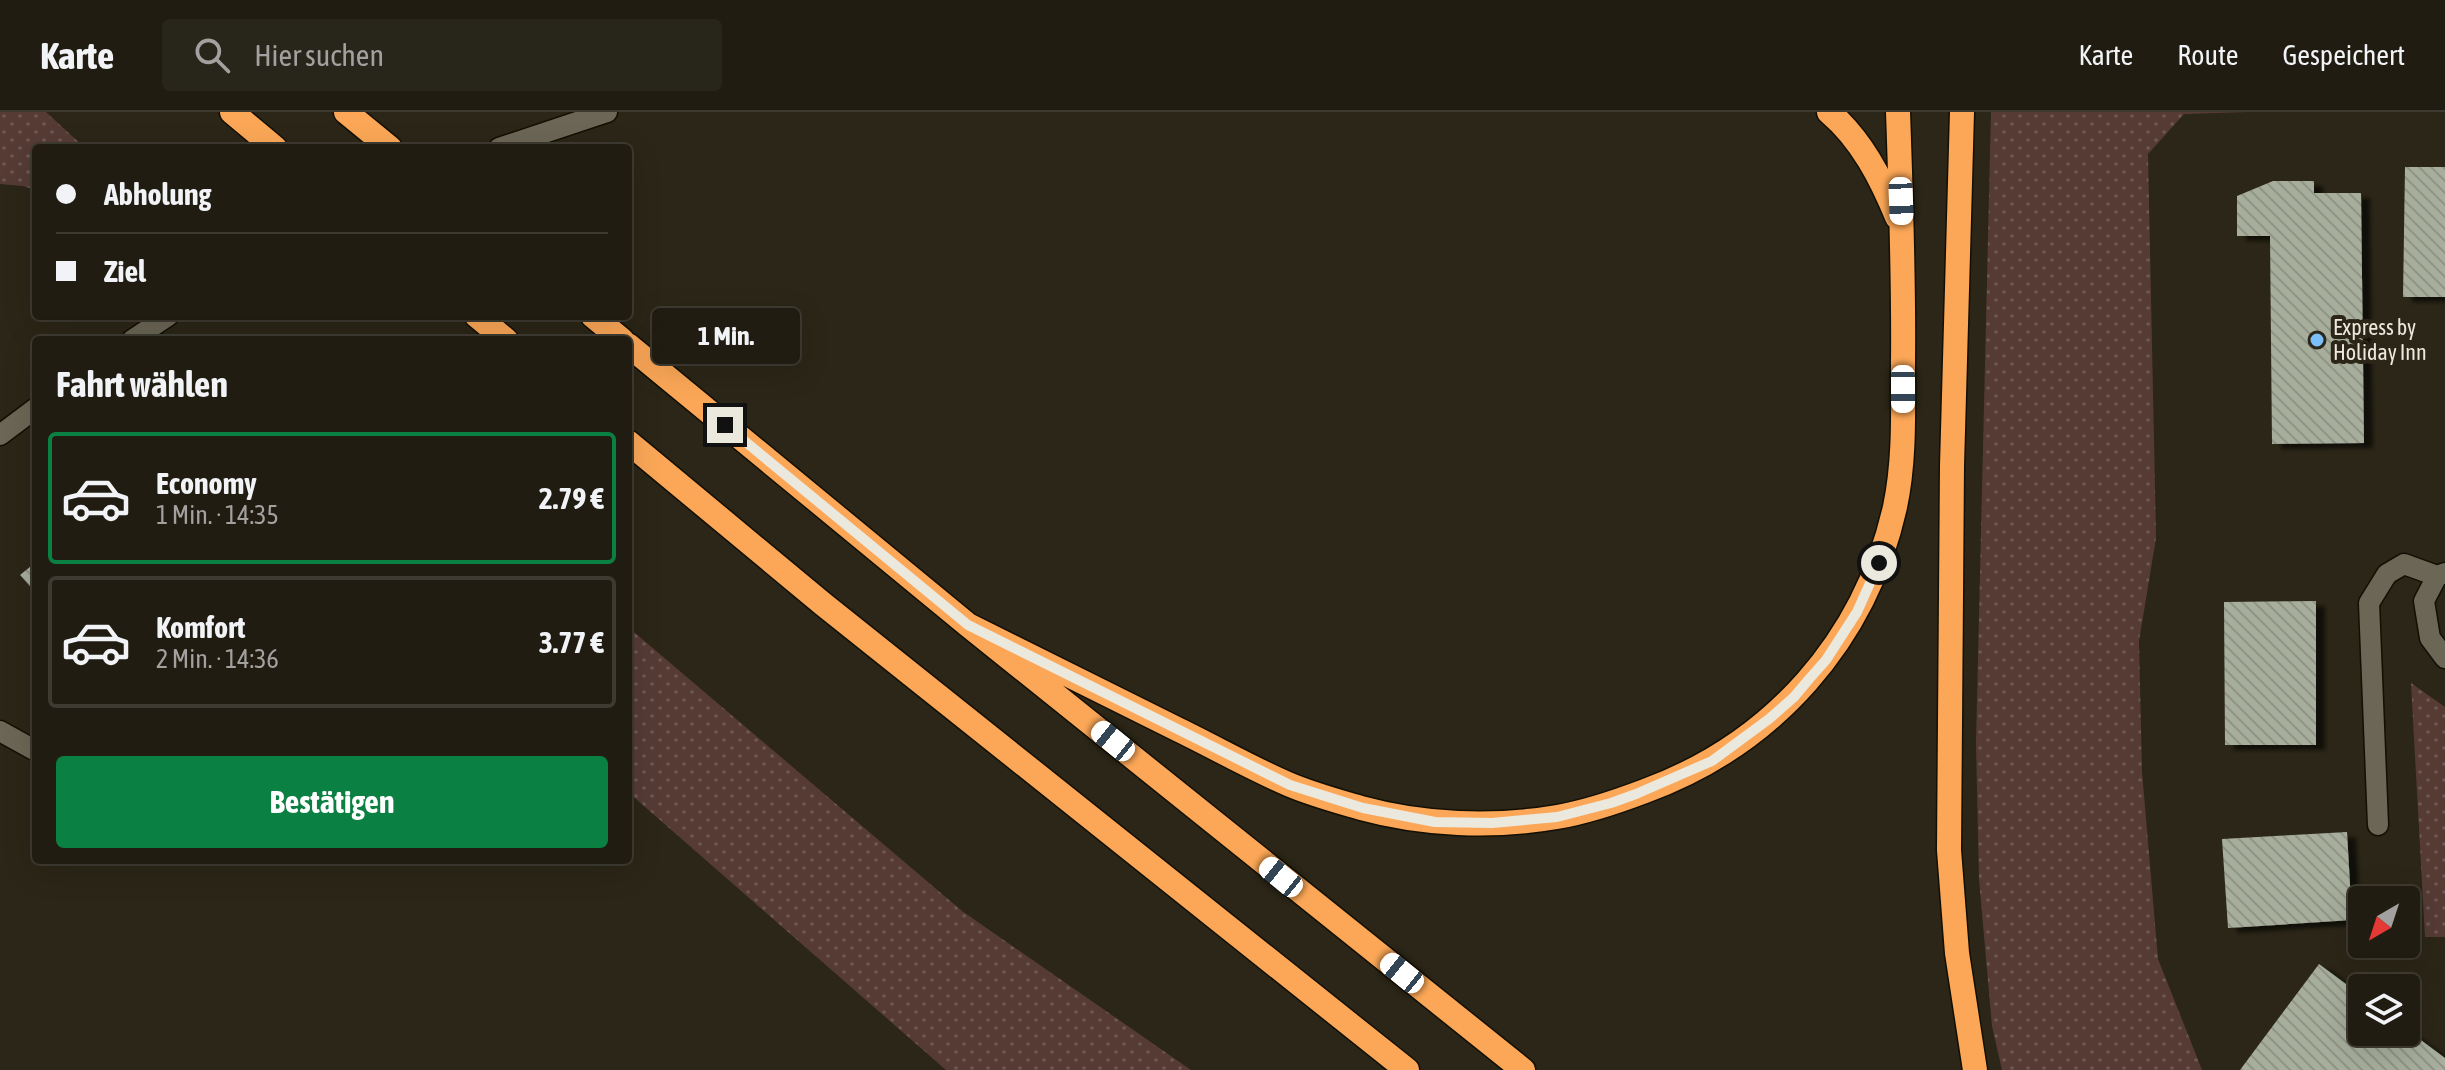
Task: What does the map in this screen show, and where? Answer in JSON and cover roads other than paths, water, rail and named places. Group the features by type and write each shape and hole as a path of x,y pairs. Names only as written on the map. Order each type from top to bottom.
{"highway":[{"path":"232,112 270,144"},
{"path":"346,112 385,144"},
{"path":"1829,112 1844,124 1859,145 1887,193 1902,230"},
{"path":"968,625 1290,785 1363,808 1435,822 1492,823 1557,817 1611,803 1661,785 1722,754 1760,727 1794,697 1826,660 1857,612 1879,563 1895,506 1903,444 1898,112"},
{"path":"1962,112 1952,466 1949,850 1957,953 1975,1070"},
{"path":"482,320 501,336"},
{"path":"598,320 617,336"},
{"path":"632,348 968,625 1523,1070"},
{"path":"632,445 823,604 1407,1070"}],"main road":[{"path":"511,144 607,112"},
{"path":"138,336 162,320"},
{"path":"0,435 32,411"},
{"path":"2378,825 2369,603 2387,574 2404,564 2441,574 2424,601 2430,638 2445,658"},
{"path":"0,731 32,749"}],"place":[{"name":"Express by Holiday Inn","path":"2317,340"}]}
